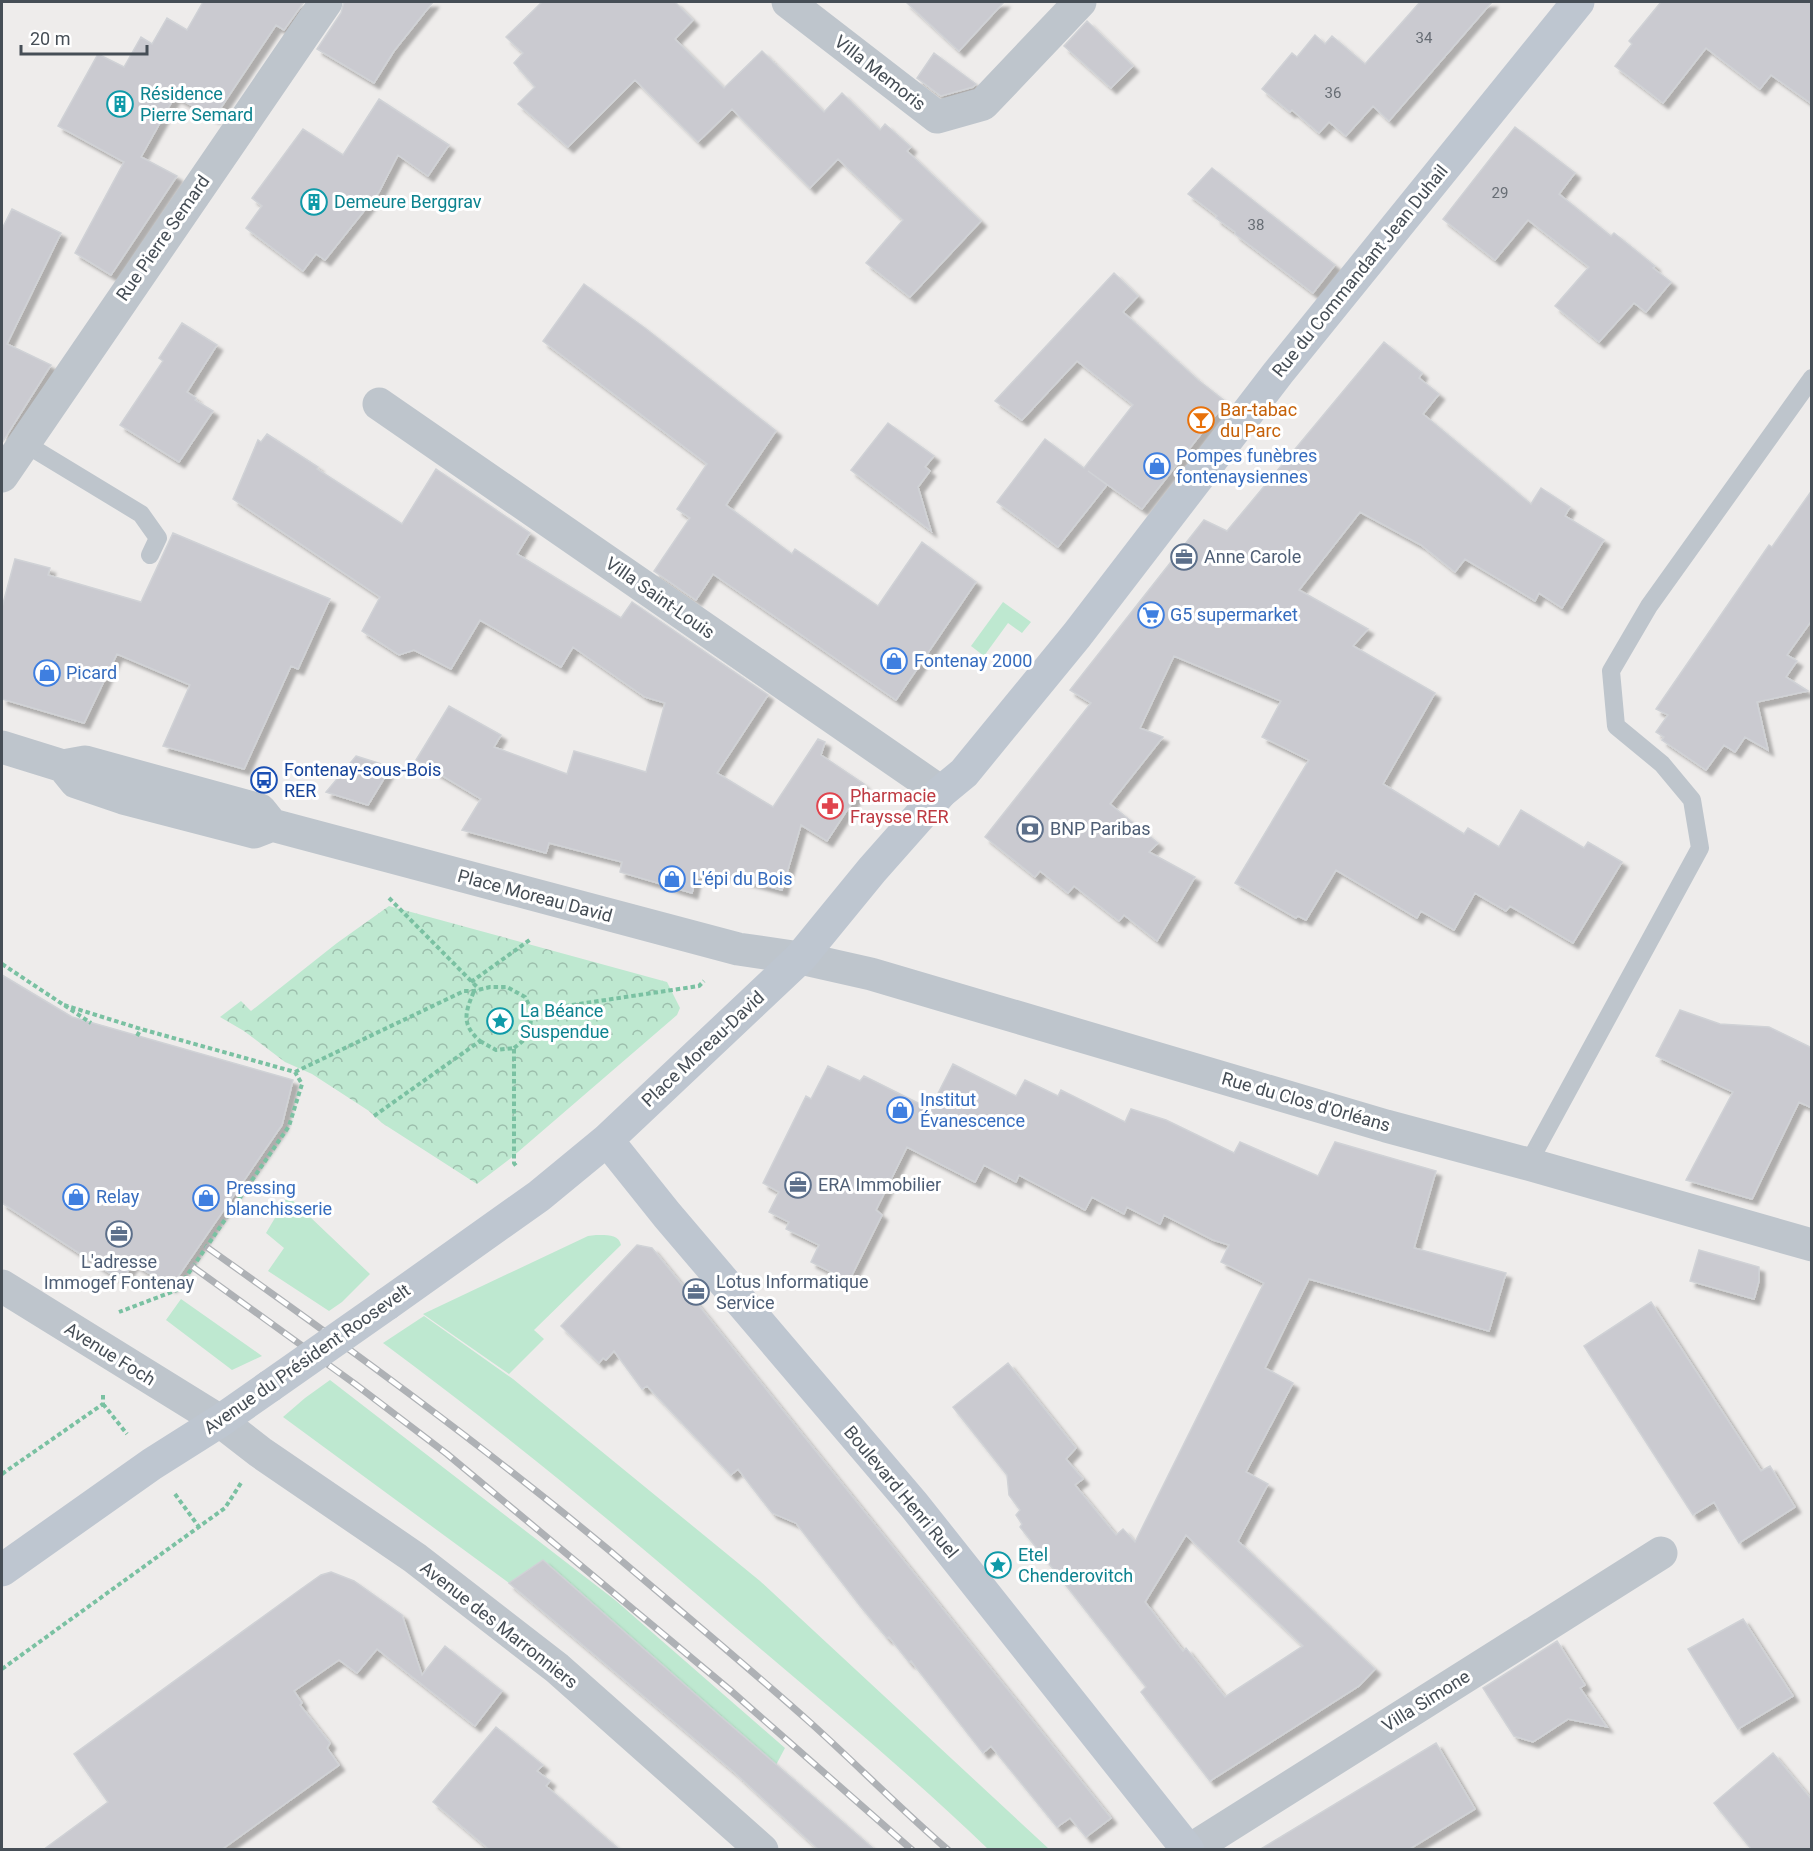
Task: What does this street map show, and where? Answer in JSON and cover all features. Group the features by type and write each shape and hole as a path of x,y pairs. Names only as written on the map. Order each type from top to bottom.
{"street":[{"name":"Rue Pierre Semard","path":"2,476 326,2"},
{"name":"Villa Memoris","path":"788,2 937,117 983,104 1080,2"},
{"name":"Rue du Commandant Jean Duhail","path":"800,958 872,870 941,792 964,773 1077,635 1278,373 1578,2"},
{"name":"Villa Saint-Louis","path":"379,404 941,792"},
{"name":"Place Moreau David","path":"2,747 63,766 76,782 123,798 254,832 272,825 738,949 800,958"},
{"name":"Rue du Clos d'Orléans","path":"800,958 871,974 1386,1126 1812,1245"},
{"name":"Place Moreau-David","path":"607,1140 800,958"},
{"name":"Avenue du Président Roosevelt","path":"2,1570 152,1464 220,1422 539,1196 607,1140"},
{"name":"Boulevard Henri Ruel","path":"607,1140 667,1215 914,1505 1189,1850"},
{"name":"Avenue Foch","path":"2,1286 220,1422"},
{"name":"Avenue des Marronniers","path":"220,1422 414,1558 557,1668 762,1850"},
{"name":"Villa Simone","path":"1189,1850 1661,1553"}],"lane":[{"path":"1528,1164 1700,848 1692,800 1662,764 1616,726 1611,671 1649,606 1812,378"},
{"path":"24,443 141,514 158,538 150,555"}],"path":[{"path":"386,895 479,989"},
{"path":"471,982 531,939"},
{"path":"532,1011 699,986 738,949"},
{"path":"2,964 91,1023"},
{"path":"489,987 507,987 525,997 532,1011 529,1036 514,1048 496,1050 470,1032 465,1012 474,992 489,987"},
{"path":"63,1005 295,1072 464,991 474,992"},
{"path":"137,1036 141,1029"},
{"path":"374,1116 480,1041"},
{"path":"514,1048 514,1163 539,1196"},
{"path":"113,1321 119,1312 177,1290 289,1126 302,1084 295,1072"},
{"path":"2,1474 103,1404 100,1388"},
{"path":"2,1669 225,1508 260,1452"}],"green space":[{"path":"1003,602 1031,622 1022,633 1008,623 984,656 971,646"},
{"path":"389,906 667,982 680,1008 677,1015 511,1158 477,1184 382,1123 369,1111 312,1074 285,1062 244,1031 220,1017 241,1001 251,1011 337,943"},
{"path":"288,1196 370,1274 342,1302 329,1311 268,1271 284,1248 266,1233"},
{"path":"588,1236 615,1237 621,1245 534,1330 544,1339 509,1374 423,1314"},
{"path":"181,1299 262,1356 232,1370 166,1320"},
{"path":"424,1316 513,1379 760,1581 1049,1849 988,1849 864,1737 649,1554 518,1447 383,1343"},
{"path":"330,1380 615,1600 785,1748 776,1765 543,1560 509,1583 283,1417"}],"building":[{"path":"203,2 304,2 284,30 276,25 214,118 175,96 141,157 177,176 111,275 75,253 124,162 58,126 98,54 124,67 141,37 152,44 167,18 187,30"},
{"path":"344,2 433,2 394,51 374,83 317,49 341,13"},
{"path":"542,2 675,2 693,20 675,39 724,88 762,51 824,112 842,93 880,130 885,124 911,147 907,151 981,221 910,297 866,263 903,220 838,159 810,188 732,109 698,142 635,80 568,147 518,104 535,87 514,63 523,53 506,37"},
{"path":"906,2 1004,2 959,51"},
{"path":"1420,2 1492,2 1389,121 1373,106 1346,136 1329,122 1319,133 1262,89 1292,53 1297,57 1315,35 1325,44 1332,36 1365,64"},
{"path":"1661,2 1812,2 1812,104 1771,75 1760,89 1706,48 1663,103 1615,66 1632,44 1629,41"},
{"path":"1087,21 1133,66 1111,88 1064,46"},
{"path":"934,53 976,84 973,87 941,96 917,78"},
{"name":"Demeure Berggrav","path":"379,99 449,145 428,176 398,155 379,192 325,260 316,254 303,271 246,228 262,206 252,198 303,129 343,155"},
{"path":"1515,127 1575,173 1559,194 1611,236 1614,233 1671,282 1646,312 1634,303 1599,342 1555,306 1589,267 1528,220 1495,260 1443,219"},
{"path":"1212,168 1335,265 1313,293 1235,234 1216,218 1217,216 1188,194"},
{"path":"12,209 61,233 7,344 51,365 2,443 2,229"},
{"path":"1114,273 1138,296 1123,312 1198,380 1226,402 1142,509 1088,471 1107,485 1058,547 997,502 1045,439 1084,468 1133,405 1077,361 1022,420 995,401"},
{"path":"584,284 645,328 776,431 726,505 792,554 795,549 878,606 922,542 976,582 896,700 713,574 696,600 654,571 690,518 677,509 707,464 543,341"},
{"path":"182,323 217,345 187,392 213,411 179,462 120,425 163,361 159,358"},
{"path":"1384,342 1422,373 1419,378 1439,394 1423,414 1531,504 1541,488 1570,507 1565,516 1604,540 1562,608 1539,593 1535,601 1465,559 1455,572 1421,545 1360,512 1299,590 1368,629 1353,646 1435,693 1383,784 1464,834 1468,828 1499,847 1521,810 1584,848 1588,842 1622,862 1573,943 1510,906 1506,911 1475,893 1454,930 1421,911 1417,918 1336,870 1306,920 1298,916 1296,918 1235,883 1309,760 1262,737 1281,701 1174,656 1140,728 1163,737 1110,804 1158,843 1149,852 1195,877 1157,941 1124,915 1119,921 1074,886 1068,893 1040,871 1035,877 985,837 1091,703 1070,690 1204,520 1227,531"},
{"path":"888,423 934,456 925,467 930,471 918,487 931,531 851,470"},
{"path":"267,434 402,524 436,469 530,533 517,554 621,618 632,602 768,695 717,773 773,807 818,739 825,742 821,755 864,784 827,841 801,825 782,890 710,871 708,879 696,877 692,893 620,872 622,862 549,843 546,853 462,830 481,799 416,760 449,706 501,735 494,747 567,774 574,751 646,772 665,703 645,697 573,647 561,667 480,620 451,669 414,650 399,655 362,631 380,597 233,499 258,440 261,442"},
{"path":"1812,490 1812,620 1787,655 1797,661 1786,677 1808,691 1757,702 1768,750 1745,737 1735,752 1724,745 1706,770 1662,740 1664,737 1656,732 1668,715 1656,709 1769,545 1772,547"},
{"path":"173,533 330,599 298,669 291,666 244,769 163,746 190,685 117,654 84,723 2,699 2,607 15,559 50,568 48,575 141,602"},
{"path":"356,756 391,767 368,805 326,792"},
{"path":"2,975 72,1017 293,1080 282,1125 171,1287 133,1263 122,1281 2,1203"},
{"path":"1680,1010 1720,1024 1769,1027 1812,1048 1812,1108 1799,1102 1752,1199 1686,1180 1733,1092 1656,1056"},
{"path":"953,1064 1016,1096 1025,1080 1058,1096 1061,1090 1125,1122 1131,1109 1166,1120 1234,1153 1240,1142 1318,1176 1335,1142 1436,1171 1414,1248 1506,1273 1489,1331 1309,1279 1265,1368 1293,1383 1246,1472 1268,1484 1238,1541 1375,1669 1359,1686 1210,1781 1141,1692 1146,1687 1020,1527 1022,1524 1016,1515 1020,1510 1009,1495 1007,1475 953,1407 1008,1363 1076,1448 1066,1459 1083,1479 1075,1485 1116,1535 1123,1529 1135,1542 1264,1283 1221,1262 1229,1245 1213,1240 1164,1215 1160,1224 1127,1207 1124,1214 1092,1197 1085,1210 1019,1175 1016,1182 984,1165 975,1182 907,1147 876,1210 882,1215 849,1281 811,1262 819,1245 786,1229 789,1222 769,1212 779,1192 763,1183 806,1096 811,1099 828,1066 860,1081 864,1076 930,1109","holes":["1186,1535 1303,1646 1225,1697 1186,1648 1183,1651 1145,1602"]},
{"path":"637,1245 652,1248 1111,1818 1086,1837 1070,1818 1057,1827 991,1746 983,1753 911,1661 909,1662 861,1607 796,1523 772,1513 738,1469 731,1475 647,1386 642,1389 614,1351 606,1360 603,1358 599,1363 561,1326"},
{"path":"1699,1250 1759,1267 1759,1281 1754,1299 1690,1281"},
{"path":"1651,1302 1761,1471 1770,1466 1795,1507 1739,1543 1714,1502 1693,1515 1584,1346"},
{"path":"543,1560 875,1850 819,1850 734,1772 509,1583"},
{"path":"331,1572 354,1581 402,1615 422,1675 445,1646 502,1691 475,1726 377,1649 357,1673 339,1660 294,1691 302,1703 300,1705 330,1743 327,1748 339,1765 221,1850 43,1850 108,1802 74,1754 301,1589 321,1575"},
{"path":"1743,1619 1793,1696 1738,1729 1688,1649"},
{"path":"1557,1641 1585,1685 1580,1688 1607,1727 1568,1719 1533,1742 1514,1736 1483,1688"},
{"path":"496,1727 543,1765 537,1771 550,1781 546,1786 620,1850 490,1850 433,1802"},
{"path":"1436,1743 1475,1809 1408,1850 1259,1850"},
{"path":"1773,1753 1812,1800 1812,1850 1752,1850 1714,1803"}],"railway":[{"path":"208,1248 412,1396 561,1511 789,1704 948,1850"},
{"path":"193,1267 355,1384 447,1454 730,1690 912,1850"}],"place":[{"name":"Résidence Pierre Semard","path":"120,104"},
{"name":"Demeure Berggrav","path":"314,202"},
{"name":"Bar-tabac du Parc","path":"1201,420"},
{"name":"Pompes funèbres fontenaysiennes","path":"1157,466"},
{"name":"Anne Carole","path":"1184,557"},
{"name":"G5 supermarket","path":"1151,615"},
{"name":"Fontenay 2000","path":"894,661"},
{"name":"Picard","path":"47,673"},
{"name":"Fontenay-sous-Bois RER","path":"264,780"},
{"name":"Pharmacie Fraysse RER","path":"830,806"},
{"name":"BNP Paribas","path":"1030,829"},
{"name":"L'épi du Bois","path":"672,879"},
{"name":"La Béance Suspendue","path":"500,1021"},
{"name":"Institut Évanescence","path":"900,1110"},
{"name":"ERA Immobilier","path":"798,1185"},
{"name":"Relay","path":"76,1197"},
{"name":"Pressing blanchisserie","path":"206,1198"},
{"name":"L'adresse Immogef Fontenay","path":"119,1234"},
{"name":"Lotus Informatique Service","path":"696,1292"},
{"name":"Etel Chenderovitch","path":"998,1565"}]}
